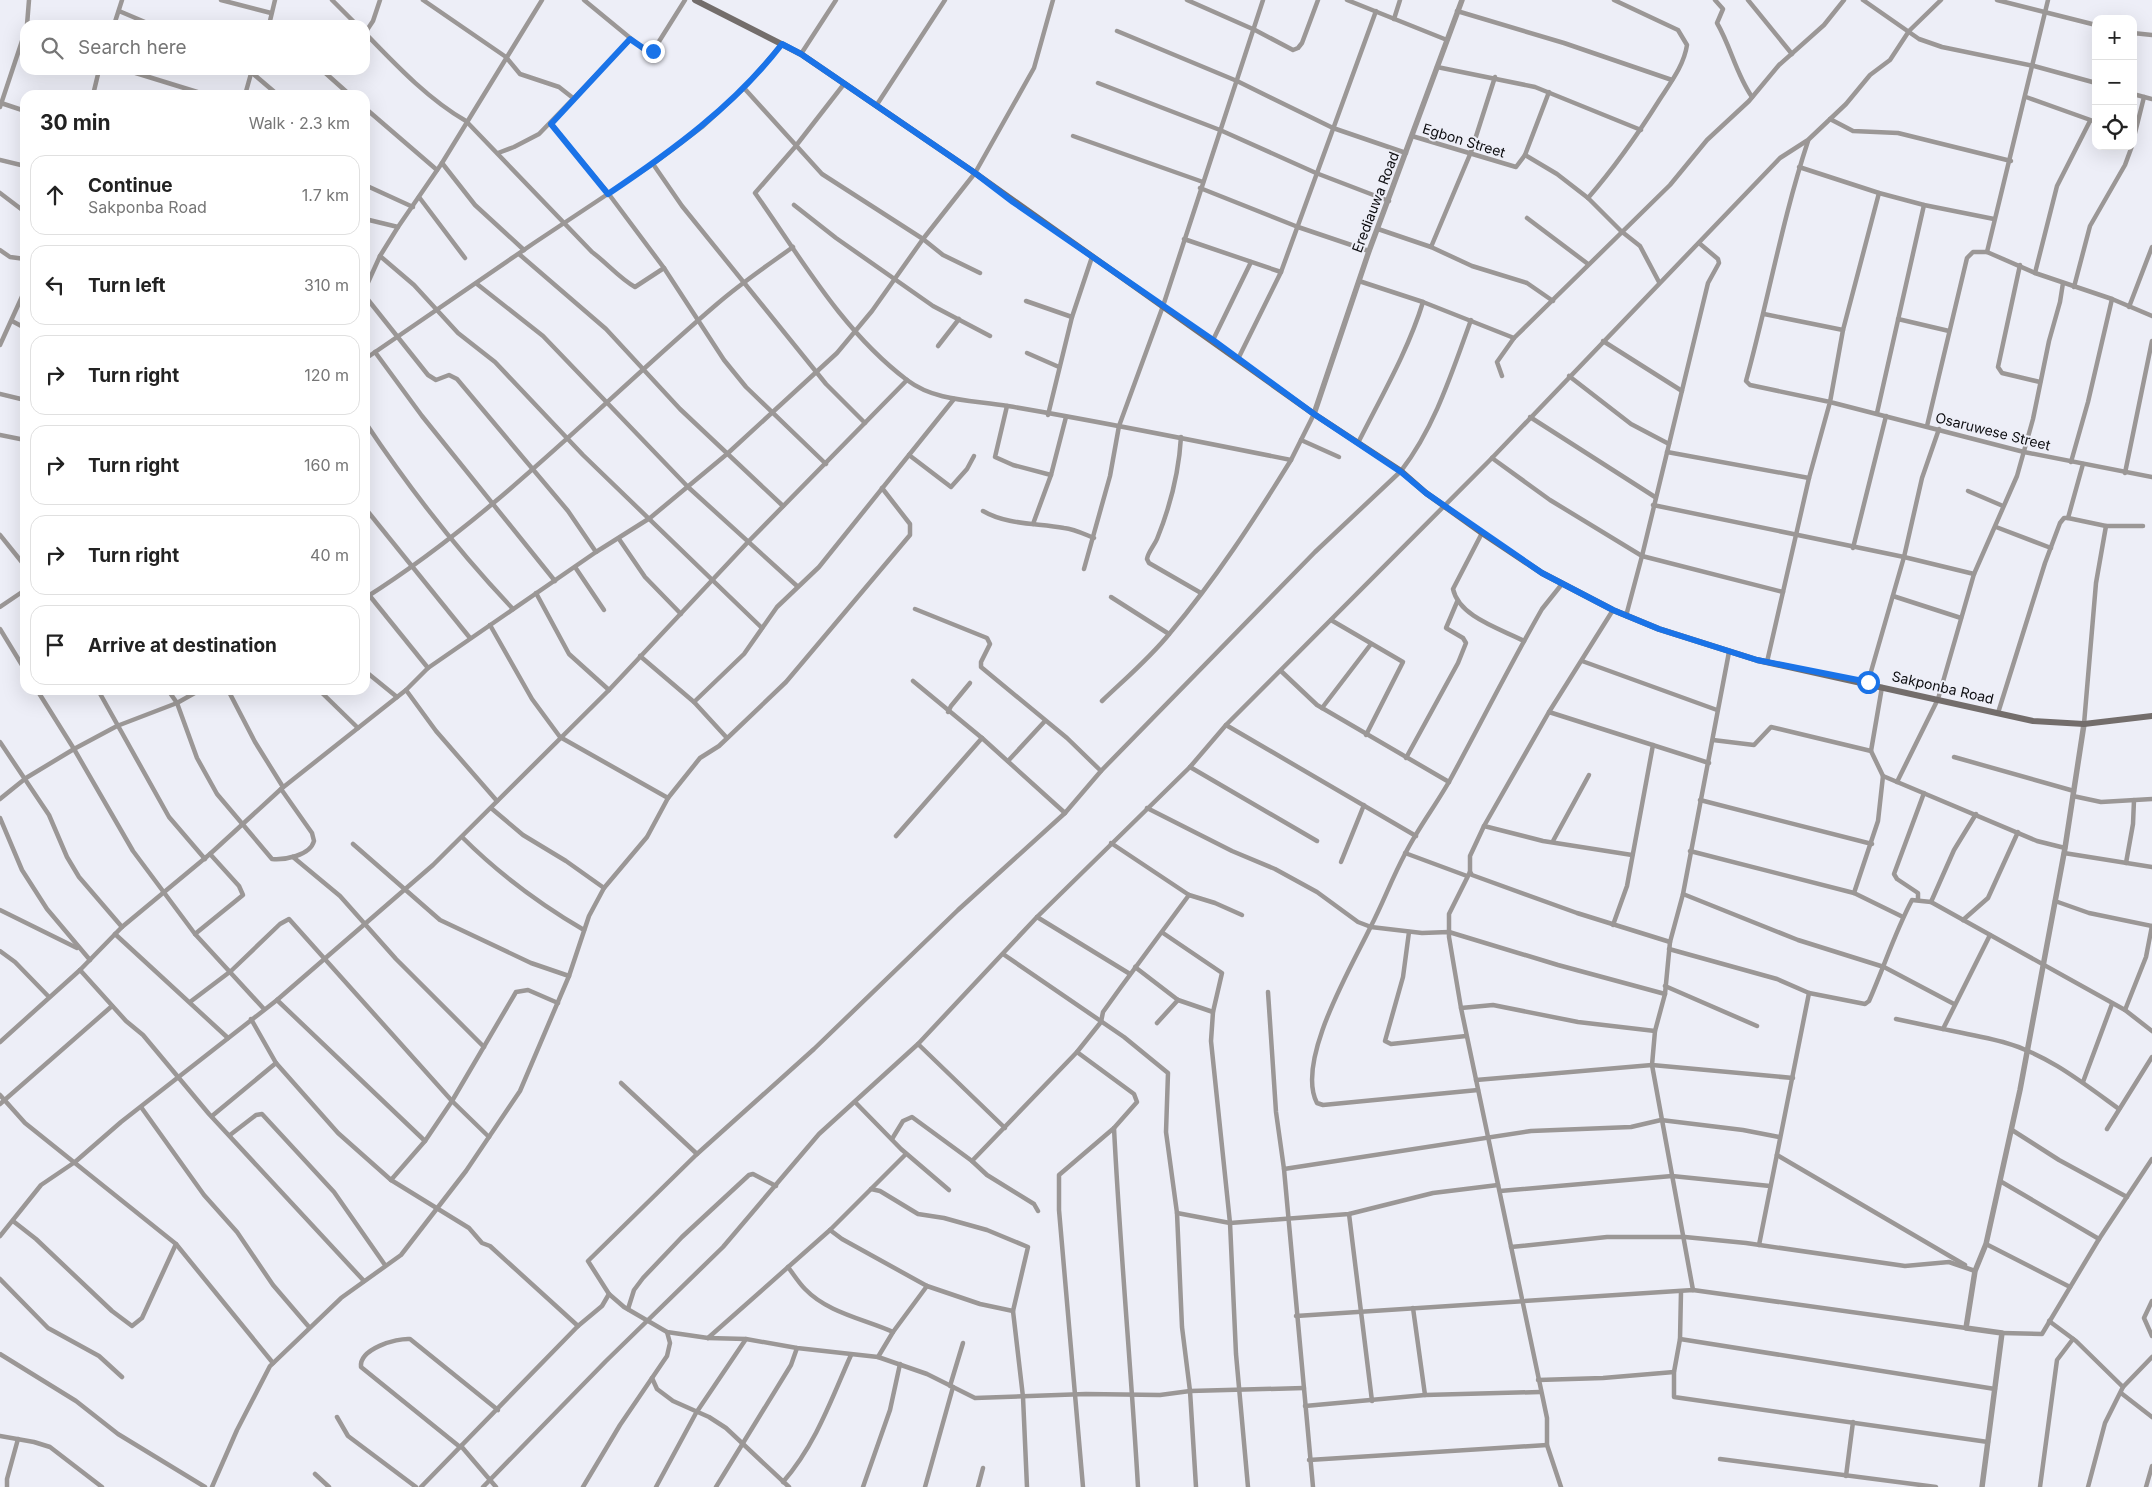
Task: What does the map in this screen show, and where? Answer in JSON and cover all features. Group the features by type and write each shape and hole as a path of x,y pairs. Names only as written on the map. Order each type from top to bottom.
{"main road":[{"name":"Sakponba Road","path":"695,0 801,54 1213,340 1314,414 1401,472 1443,506 1482,533 1562,584 1613,610 1729,652 2034,721 2084,724 2152,716"}],"street":[{"path":"27,20 29,0"},
{"path":"116,20 122,0"},
{"path":"222,0 271,13"},
{"path":"270,20 275,0"},
{"path":"332,0 352,20"},
{"path":"370,26 380,0"},
{"path":"423,0 506,57 520,74 559,87 573,98"},
{"path":"370,271 398,226 438,170 466,121 542,0"},
{"path":"584,0 630,39 646,50 653,51 685,0"},
{"path":"801,54 836,0"},
{"path":"876,106 945,0"},
{"path":"0,1042 80,970 122,927 205,859 282,788 397,698 428,668 596,552 650,518 727,454 816,372 855,332 896,279 923,239 975,173 1034,68 1053,0"},
{"path":"1187,0 1255,30 1293,50 1298,48 1318,0"},
{"path":"1084,570 1110,476 1119,426 1163,306 1200,188 1264,0"},
{"path":"1346,0 1447,40"},
{"path":"1394,19 1400,0"},
{"name":"Erediauwa Road","path":"1314,414 1358,281 1462,0"},
{"path":"1588,198 1641,130 1686,55 1688,45 1678,30 1614,0"},
{"path":"1715,0 1723,9 1717,23 1725,37 1740,80 1752,97"},
{"path":"1748,0 1792,54"},
{"path":"1502,376 1497,362 1514,338 1670,185 1707,140 1752,97 1792,54 1824,25 1844,0"},
{"path":"1863,0 1919,39 1942,47 2034,66 2092,83"},
{"path":"483,1487 723,1247 819,1134 918,1044 1038,917 1190,766 1226,725 1492,458 1780,158 1808,140 1846,104 1870,75 1890,60 1908,31 1941,0"},
{"path":"1997,0 2092,25"},
{"path":"1987,252 2034,66 2048,0"},
{"path":"119,11 140,20"},
{"path":"1238,359 1281,272 1376,11"},
{"path":"1458,11 1564,43 1672,80"},
{"path":"1117,31 1237,81 1333,128 1406,153"},
{"path":"2137,33 2152,35"},
{"path":"370,38 405,73 451,112 466,121 592,252 635,287 664,268"},
{"path":"498,153 532,139 551,124 573,98 630,39"},
{"path":"370,355 653,164 702,127 744,88 782,44"},
{"path":"20,57 0,105 20,110"},
{"path":"1437,67 1495,77 1549,92 1641,130"},
{"path":"94,90 98,75"},
{"path":"141,75 186,90"},
{"path":"246,90 251,75"},
{"path":"256,75 273,90"},
{"path":"328,75 344,90"},
{"path":"1431,247 1470,152 1495,77"},
{"path":"1098,83 1220,130 1316,173 1389,201"},
{"path":"844,84 795,147 754,192 825,295 855,332 907,380 928,392 954,399 1007,406 1119,426 1290,460"},
{"path":"744,88 795,147 822,174 923,239 943,255 980,273"},
{"name":"Egbon Street","path":"1412,136 1516,167 1525,155 1549,92"},
{"path":"2137,95 2152,99"},
{"path":"2026,97 2092,122"},
{"path":"2137,122 2144,97"},
{"path":"370,112 438,170"},
{"path":"1830,119 1859,132 1898,133 2010,161"},
{"path":"551,124 608,194 664,268 724,360 746,388 826,464"},
{"path":"2035,273 2057,186 2092,124"},
{"path":"1073,136 1203,182"},
{"path":"1808,140 1779,239 1764,314 1843,330"},
{"path":"2074,287 2090,226 2125,165 2131,150"},
{"path":"1525,155 1557,174 1588,198 1646,254 1659,282"},
{"path":"0,160 20,165"},
{"path":"442,163 475,205 524,250"},
{"path":"653,164 682,206 816,372 843,404 865,424"},
{"path":"1799,166 1879,193 1924,205 1994,219"},
{"path":"370,187 412,207"},
{"path":"1200,188 1298,227 1369,251"},
{"path":"0,193 20,208"},
{"path":"1767,662 1809,478 1830,402 1843,330 1879,193"},
{"path":"419,197 465,258"},
{"path":"794,205 836,238 933,306 990,336"},
{"path":"1877,413 1924,205"},
{"path":"1527,218 1588,264"},
{"path":"370,221 398,226"},
{"path":"1378,229 1431,247 1472,266 1527,283 1553,301"},
{"path":"1184,239 1281,272"},
{"path":"1626,616 1708,283 1719,261 1699,243"},
{"path":"370,595 414,567 452,538 607,404 644,368 698,321 745,282 793,247"},
{"path":"2129,307 2152,247"},
{"path":"0,250 10,256 20,258"},
{"path":"1927,426 1967,258 1972,252 1987,252 2035,273 2112,299 2152,316"},
{"path":"519,254 606,329 680,409 783,506"},
{"path":"380,256 437,309 458,333 495,362 568,438 762,628"},
{"path":"1048,414 1072,317 1092,257"},
{"path":"1213,340 1251,262"},
{"path":"2020,265 1998,367 2002,372 2040,382"},
{"path":"1358,281 1423,302 1514,338"},
{"path":"1897,782 1938,699 1974,574 2017,476 2060,302 2062,283"},
{"path":"477,284 543,336 688,487 797,586"},
{"path":"2071,462 2088,402 2112,299"},
{"path":"1026,301 1072,317"},
{"path":"1,341 20,302"},
{"path":"1358,443 1389,382 1418,319 1423,302"},
{"path":"370,303 431,378 440,380 448,375 457,379 531,470 568,511 596,552"},
{"name":"Osaruwese Street","path":"1764,314 1746,381 1747,384 1877,413 2024,452 2152,477"},
{"path":"938,346 959,319"},
{"path":"1898,319 1949,331"},
{"path":"1304,1388 1132,1396 1076,1394 975,1398 900,1364 878,1357 797,1348 746,1339 708,1338 667,1332 628,1309 609,1294 589,1266 588,1260 697,1154 814,1048 958,910 1065,813 1101,771 1315,552 1401,472 1411,458 1435,413 1471,320"},
{"path":"12,321 20,325"},
{"path":"2125,473 2152,340"},
{"path":"1603,341 1682,391"},
{"path":"374,352 554,581"},
{"path":"1027,353 1059,367"},
{"path":"1569,376 1631,424 1669,444"},
{"path":"0,1236 41,1185 75,1162 141,1107 277,1000 403,888 434,865 609,690 748,542 907,380"},
{"path":"0,394 20,399"},
{"path":"694,702 744,654 773,612 797,586 819,567 954,399"},
{"path":"1007,406 995,458 1013,465 1052,475"},
{"path":"1102,701 1170,634 1201,593 1263,505 1290,460 1314,414"},
{"path":"1853,548 1886,416"},
{"path":"1033,524 1052,475 1066,417"},
{"path":"1530,417 1655,497"},
{"path":"370,429 425,507 484,579 513,609"},
{"path":"1868,682 1904,557 1922,478 1939,429"},
{"path":"0,435 20,439"},
{"path":"1181,438 1180,456 1169,504 1157,541 1147,559 1149,563 1201,593"},
{"path":"1301,440 1339,457"},
{"path":"1667,452 1809,478"},
{"path":"909,455 951,487 967,469 974,456"},
{"path":"1492,458 1550,500 1642,556 1783,592"},
{"path":"2068,518 2083,464"},
{"path":"212,1487 237,1430 273,1363 309,1327 364,1281 385,1265 401,1256 437,1210 520,1091 569,976 584,930 604,888 647,837 668,798 700,758 727,738 786,682 910,535 910,524 882,488"},
{"path":"1968,491 2003,506"},
{"path":"1654,505 1853,548 1904,557 1974,574"},
{"path":"983,511 993,517 1066,528 1094,538"},
{"path":"370,514 470,638"},
{"path":"1998,713 2060,523 2064,518 2068,518 2106,526 2143,526"},
{"path":"1966,1328 1975,1271 1986,1244 2012,1130 2074,794 2084,724 2096,583 2106,526"},
{"path":"1996,527 2051,548"},
{"path":"1406,758 1458,663 1466,643 1463,638 1446,628 1457,602 1454,588 1482,533"},
{"path":"0,535 20,560"},
{"path":"619,539 645,577 681,614"},
{"path":"575,567 604,610"},
{"path":"1478,1090 1323,1105 1317,1103 1314,1097 1313,1067 1318,1044 1349,966 1371,927 1405,853 1449,782 1542,610 1562,584"},
{"path":"0,607 20,593"},
{"path":"536,593 569,654 609,690"},
{"path":"1893,596 1961,618"},
{"path":"1111,597 1170,634"},
{"path":"370,600 428,668"},
{"path":"1457,602 1468,612 1524,641"},
{"path":"915,609 986,638 990,644 980,662 981,668 1101,771"},
{"path":"1561,1487 1547,1445 1546,1418 1500,1191 1460,1008 1449,932 1449,914 1468,874 1470,856 1484,826 1549,712 1613,610"},
{"path":"1331,620 1403,662 1366,735"},
{"path":"490,625 532,699 560,738 668,798"},
{"path":"0,629 20,662"},
{"path":"1322,708 1371,644"},
{"path":"1693,1290 1685,1237 1661,1120 1652,1065 1656,1031 1665,994 1670,942 1683,894 1729,652"},
{"path":"640,656 694,702 727,738"},
{"path":"1582,661 1717,710"},
{"path":"1281,670 1322,708 1449,782"},
{"path":"370,676 397,698"},
{"path":"913,682 982,738 1065,813"},
{"path":"948,712 970,684"},
{"path":"1854,894 1878,821 1884,776 1871,750 1882,686"},
{"path":"406,690 436,731 497,801"},
{"path":"40,695 133,851 165,891 195,934 264,1009"},
{"path":"101,695 117,726 151,781 169,817 205,859"},
{"path":"171,695 177,703 197,758 217,794 243,822 272,859 293,857 308,850 313,845 313,837 255,742 231,695"},
{"path":"0,799 26,778 74,749 117,726 177,703 191,695"},
{"path":"324,695 358,728"},
{"path":"1549,712 1708,763"},
{"path":"1008,761 1045,721"},
{"path":"1226,725 1416,836"},
{"path":"1713,740 1754,744 1771,727 1871,750"},
{"path":"896,836 982,738"},
{"path":"0,742 26,778 49,815 67,857 79,877 122,927"},
{"path":"1613,925 1627,886 1653,745"},
{"path":"1954,757 2101,802 2152,799"},
{"path":"1190,766 1317,841"},
{"path":"1553,841 1589,775"},
{"path":"1884,776 2064,850 2152,867"},
{"path":"1918,900 1918,893 1897,880 1894,874 1924,793"},
{"path":"1700,800 1872,844"},
{"path":"2126,863 2133,824 2134,800"},
{"path":"1341,862 1364,806"},
{"path":"490,808 523,835 566,861 604,888"},
{"path":"1147,808 1232,851 1275,869 1317,892 1358,922 1371,927 1408,932 1449,932 1558,965 1665,994"},
{"path":"1931,902 1954,850 1976,814"},
{"path":"0,818 22,870 47,909 78,949 90,960"},
{"path":"1484,826 1543,841 1561,842 1632,855"},
{"path":"1963,920 1988,898 2018,832"},
{"path":"1557,834 1561,842"},
{"path":"462,837 494,869 543,906 584,930"},
{"path":"1111,843 1189,895 1215,903 1242,915"},
{"path":"353,844 381,866 440,920 531,963 569,976"},
{"path":"1690,851 1854,894 1903,917"},
{"path":"1405,853 1472,875 1526,896 1670,942"},
{"path":"195,934 243,895 239,886 210,854"},
{"path":"293,857 340,896 396,959 484,1047"},
{"path":"1683,894 1798,940 1884,966 1954,1004"},
{"path":"972,1161 1077,1052 1101,1022 1103,1012 1130,974 1189,895"},
{"path":"1669,949 1777,979 1809,993 1865,1004 1869,1000 1903,917 1912,900 1931,902 2125,1010 2152,1031"},
{"path":"2055,901 2089,913 2152,926 2146,957 2125,1010"},
{"path":"0,910 78,949"},
{"path":"1038,917 1130,974"},
{"path":"190,1002 230,971 280,924 289,919 452,1101 489,1137"},
{"path":"1163,932 1222,973 1213,1012 1211,1041 1230,1222 1236,1354 1241,1390 1248,1487"},
{"path":"1408,932 1403,978 1386,1044 1466,1036"},
{"path":"115,934 228,1038"},
{"path":"1943,1029 1990,935"},
{"path":"0,951 14,962 49,997"},
{"path":"1003,954 1124,1037 1168,1073 1166,1132 1177,1213 1182,1327 1190,1392 1196,1487"},
{"path":"1136,967 1178,1000 1213,1012"},
{"path":"80,970 112,1006 143,1035 212,1116 321,1237 364,1281"},
{"path":"1665,986 1756,1026"},
{"path":"392,1180 424,1141 452,1101 516,992 528,990 558,1003"},
{"path":"1268,992 1276,1112 1284,1169 1304,1388 1304,1406 1313,1487"},
{"path":"1759,1245 1809,993"},
{"path":"277,1000 424,1141"},
{"path":"1157,1023 1178,1000"},
{"path":"2083,1082 2112,1004"},
{"path":"1460,1008 1492,1005 1578,1022 1656,1031"},
{"path":"0,1104 112,1006"},
{"path":"251,1019 276,1064 338,1133 392,1180 437,1210 469,1228 482,1243 490,1246 578,1326"},
{"path":"1896,1019 2004,1042 2083,1082 2119,1109"},
{"path":"0,1032 5,1037"},
{"path":"918,1044 1005,1128"},
{"path":"1077,1052 1136,1097 1135,1106 1114,1128 1059,1175 1059,1210 1083,1487"},
{"path":"2107,1129 2152,1057"},
{"path":"212,1116 276,1064"},
{"path":"1476,1080 1652,1065 1793,1078"},
{"path":"621,1083 697,1154"},
{"path":"0,1095 25,1122 176,1244 273,1363"},
{"path":"855,1102 906,1154 949,1190"},
{"path":"141,1107 204,1195 237,1232 273,1285 309,1327"},
{"path":"230,1135 256,1115 262,1114 334,1192 385,1265"},
{"path":"892,1139 903,1121 912,1117 972,1161 987,1175 1034,1204 1038,1211"},
{"path":"1284,1169 1531,1131 1631,1127 1661,1120 1743,1130 1779,1137"},
{"path":"1114,1128 1121,1267 1138,1487"},
{"path":"2012,1130 2058,1160 2126,1198"},
{"path":"708,1338 718,1327 830,1230 906,1154"},
{"path":"1777,1155 1975,1271"},
{"path":"1296,1316 1693,1290 2002,1333 2042,1334 2099,1239 2152,1159"},
{"path":"628,1309 634,1290 643,1278 682,1237 749,1175 753,1174 776,1186"},
{"path":"1500,1191 1672,1176 1770,1186"},
{"path":"2000,1181 2099,1239"},
{"path":"877,1184 880,1191"},
{"path":"1177,1213 1230,1222 1349,1214 1434,1193 1498,1186"},
{"path":"871,1189 880,1191 918,1214 944,1218 987,1230 1025,1244 1028,1252 1013,1311 1023,1397 1027,1487"},
{"path":"1349,1214 1372,1401"},
{"path":"13,1222 36,1239 112,1311 132,1326 142,1318 176,1244"},
{"path":"830,1230 842,1239 927,1286 980,1304 1013,1311"},
{"path":"1511,1247 1607,1237 1685,1237 1759,1245 1905,1266 1949,1262 1975,1271"},
{"path":"1986,1244 2070,1288"},
{"path":"788,1267 806,1290 828,1306 846,1316 869,1322 893,1332"},
{"path":"0,1279 48,1328 99,1356 122,1378"},
{"path":"878,1357 893,1332 927,1286"},
{"path":"1681,1292 1680,1339 1674,1372 1674,1397 1988,1442"},
{"path":"421,1487 578,1326 602,1306 609,1294"},
{"path":"2152,1301 2144,1318 2152,1336"},
{"path":"1413,1308 1426,1395"},
{"path":"2049,1321 2072,1339 2123,1387"},
{"path":"718,1327 724,1338"},
{"path":"667,1332 670,1344"},
{"path":"1982,1487 2002,1333"},
{"path":"584,1487 620,1425 667,1356 670,1344 678,1334"},
{"path":"496,1487 461,1446 361,1367 362,1359 370,1351 392,1342 410,1338 498,1410"},
{"path":"656,1487 696,1413 746,1339"},
{"path":"1680,1339 1995,1388"},
{"path":"2040,1487 2057,1360 2072,1339"},
{"path":"924,1487 963,1343"},
{"path":"716,1487 791,1366 797,1348"},
{"path":"0,1354 76,1401 118,1434 205,1487"},
{"path":"783,1482 800,1462 814,1438 851,1355"},
{"path":"2088,1487 2105,1423 2123,1387 2152,1357"},
{"path":"863,1487 890,1410 900,1364"},
{"path":"1538,1380 1603,1378 1674,1372"},
{"path":"652,1378 657,1389 696,1413 718,1422 789,1487"},
{"path":"1304,1406 1426,1395 1540,1392"},
{"path":"2121,1394 2152,1417"},
{"path":"337,1417 348,1436 416,1487"},
{"path":"1846,1476 1853,1422"},
{"path":"0,1436 50,1447 102,1487"},
{"path":"7,1487 7,1479 18,1439"},
{"path":"1309,1460 1547,1445"},
{"path":"1720,1459 1936,1487"},
{"path":"2146,1487 2152,1466"},
{"path":"978,1487 984,1468"},
{"path":"315,1474 329,1487"}],"route":[{"path":"653,51 646,50 630,39 573,98 551,124 608,194 653,164 702,127 744,88 767,64 782,44 801,54 975,173 1013,202 1213,340 1314,414 1401,472 1426,493 1482,533 1542,573 1613,610 1659,629 1757,660 1868,682"}]}
